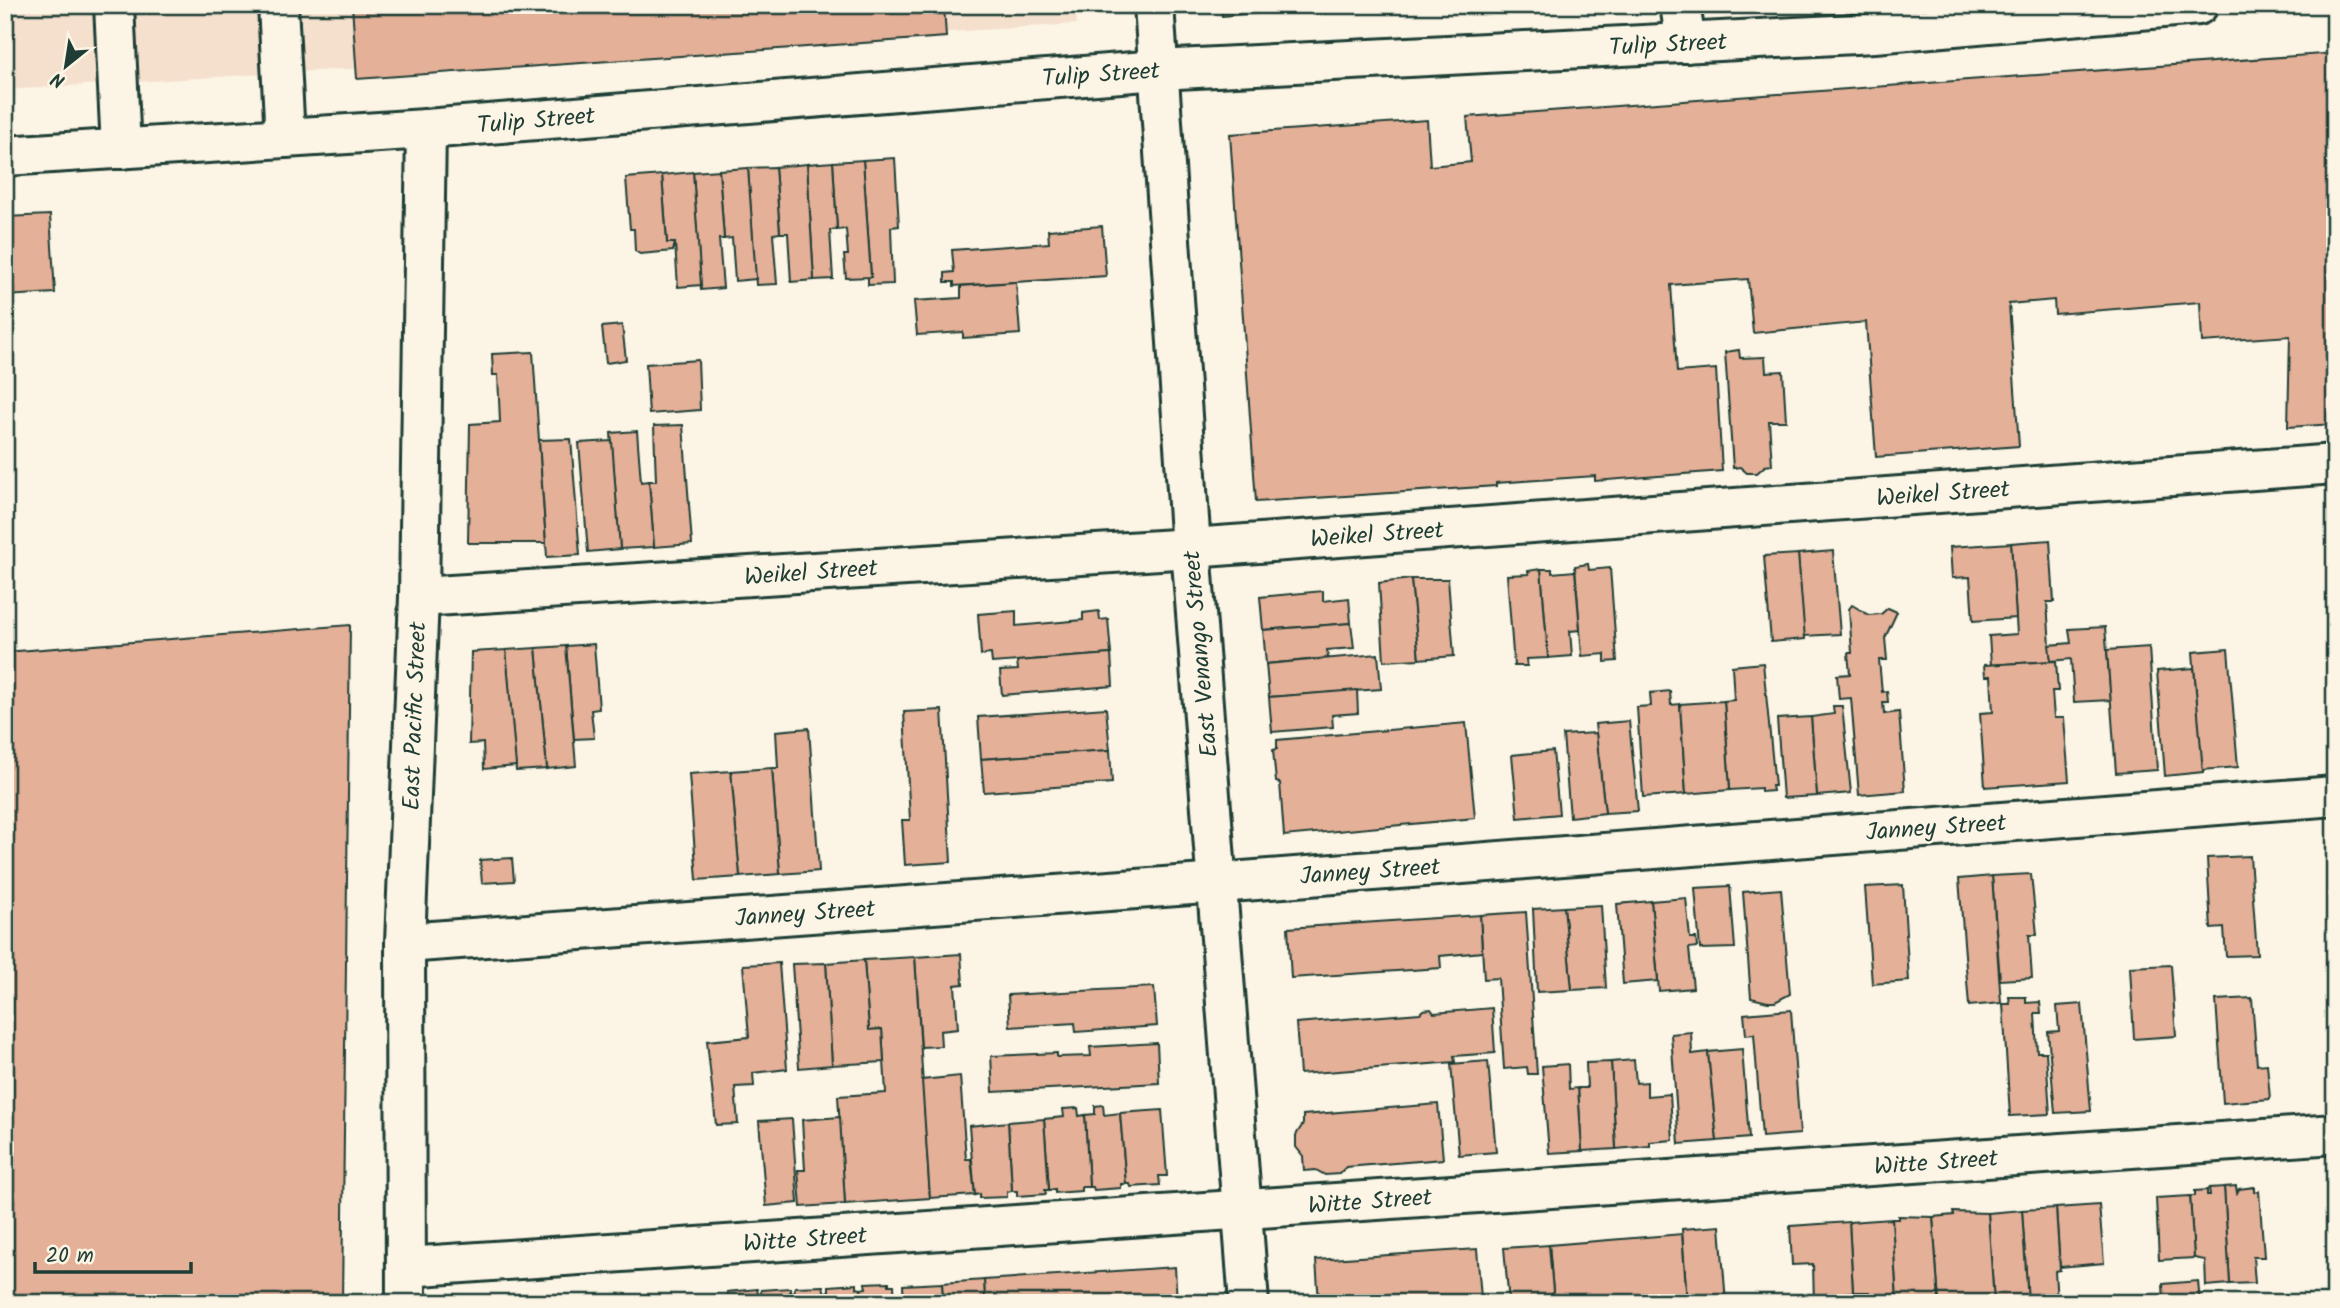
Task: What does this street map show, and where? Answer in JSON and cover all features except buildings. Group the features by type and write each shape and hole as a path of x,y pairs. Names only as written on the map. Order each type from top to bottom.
{"street":[{"path":"114,5 121,149"},
{"path":"278,5 285,138"},
{"name":"East Venango Street","path":"1154,5 1191,548 1249,1303"},
{"path":"1680,5 1686,43"},
{"name":"Tulip Street","path":"5,156 426,129 1158,69 1874,33 2198,5"},
{"name":"East Pacific Street","path":"406,1285 405,943 419,597 426,129"},
{"name":"Weikel Street","path":"419,597 1191,548 2335,464"},
{"name":"Janney Street","path":"405,943 2335,796"},
{"name":"Witte Street","path":"406,1285 1241,1210 2335,1134"}],"shaded area":[{"path":"5,5 1076,5 1077,24 5,90"}]}
